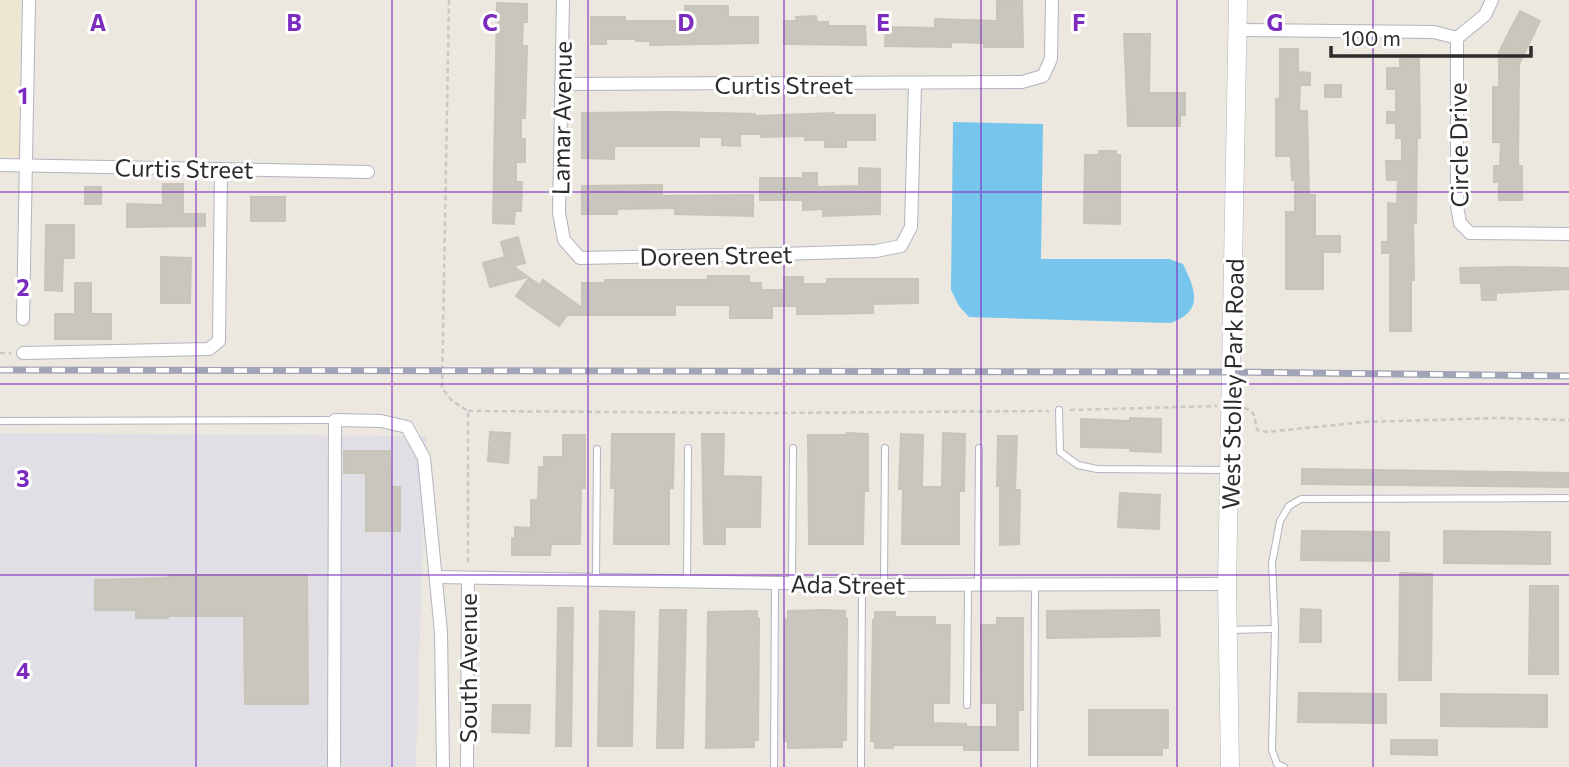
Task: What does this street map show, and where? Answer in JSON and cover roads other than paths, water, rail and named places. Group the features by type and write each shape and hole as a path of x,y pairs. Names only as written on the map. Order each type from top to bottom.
{"main road":[{"name":"West Stolley Park Road","path":"1230,767 1227,583 1238,0"}],"street":[{"path":"23,319 29,0"},
{"name":"Lamar Avenue","path":"564,0 559,212 564,236"},
{"name":"Curtis Street","path":"561,84 1021,82 1043,76 1051,58 1052,0"},
{"path":"1237,30 1434,32 1457,38 1485,15 1492,0"},
{"name":"Circle Drive","path":"1457,38 1457,206 1460,223 1470,233 1569,234"},
{"name":"Doreen Street","path":"564,236 580,258 780,254 881,250 901,246 911,227 915,84"},
{"name":"Curtis Street","path":"0,165 368,172"},
{"path":"23,353 209,349 219,341 221,169"},
{"path":"334,767 335,420"},
{"name":"South Avenue","path":"335,420 381,421 407,427 424,458 436,578 468,578 467,767"},
{"path":"436,578 441,632 443,767"},
{"name":"Ada Street","path":"468,578 862,585 1227,583"}],"lane":[{"path":"1059,411 1060,452 1078,465 1097,469 1231,470"},
{"path":"0,421 335,420"},
{"path":"792,583 793,447"},
{"path":"967,705 979,447"},
{"path":"687,582 688,448"},
{"path":"884,585 885,448"},
{"path":"596,580 597,449"},
{"path":"1284,767 1277,764 1272,750 1275,629 1272,563 1280,521 1289,506 1301,499 1569,498"},
{"path":"774,767 775,583"},
{"path":"861,767 862,585"},
{"path":"1034,767 1035,585"},
{"path":"1228,630 1275,629"}],"water":[{"path":"953,122 1043,124 1041,259 1169,259 1183,264 1193,290 1193,306 1181,318 1170,323 969,317 959,306 951,290"}],"railway":[{"path":"0,370 1232,372 1569,376"}]}
